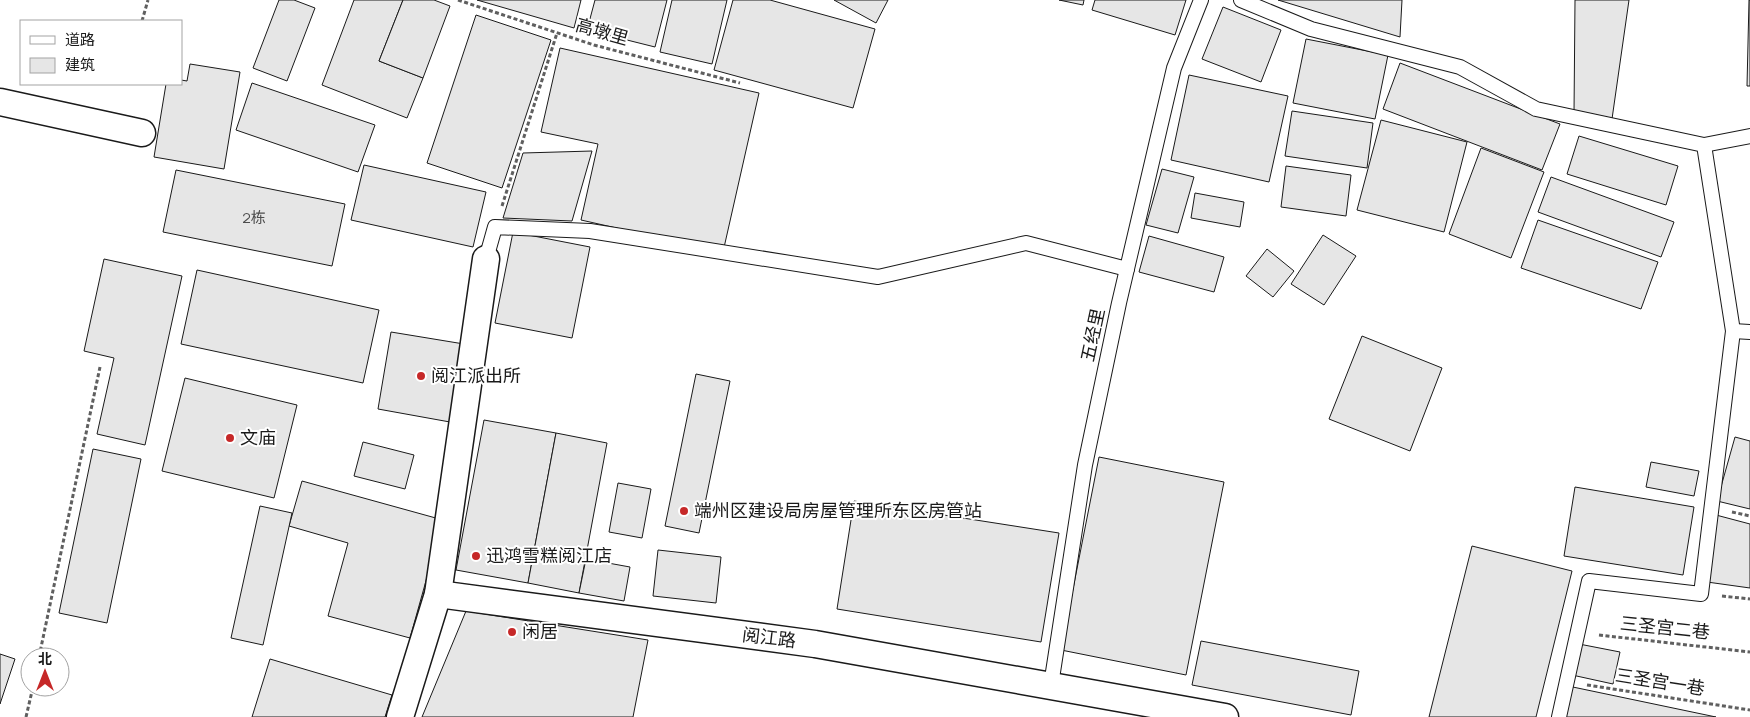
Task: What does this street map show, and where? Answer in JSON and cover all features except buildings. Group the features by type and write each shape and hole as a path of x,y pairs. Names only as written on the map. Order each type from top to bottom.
{"street":[{"path":"0,102 142,133"},
{"path":"400,717 438,594 486,259"},
{"name":"阅江路","path":"438,594 815,644 1225,717"}],"lane":[{"name":"五经里","path":"1051,685 1086,465 1127,269 1174,68 1201,0"},
{"path":"1241,0 1311,29 1460,67 1536,109 1704,145 1750,136"},
{"path":"1559,717 1589,581 1701,594 1733,332 1704,145"},
{"path":"486,259 495,227 590,232 878,277 1026,243 1127,269"},
{"path":"1733,332 1750,332"}],"path":[{"path":"142,20 148,0"},
{"name":"高墩里","path":"458,0 594,46 740,82"},
{"path":"495,227 557,33"},
{"path":"41,647 100,367"},
{"path":"1701,594 1750,600"},
{"name":"三圣宫二巷","path":"1578,632 1750,652"},
{"name":"三圣宫一巷","path":"1567,682 1750,710"},
{"path":"26,717 30,697"}],"place":[{"name":"阅江派出所","path":"421,376"},
{"name":"文庙","path":"230,438"},
{"name":"端州区建设局房屋管理所东区房管站","path":"684,511"},
{"name":"迅鸿雪糕阅江店","path":"476,556"},
{"name":"闲居","path":"512,632"}]}
